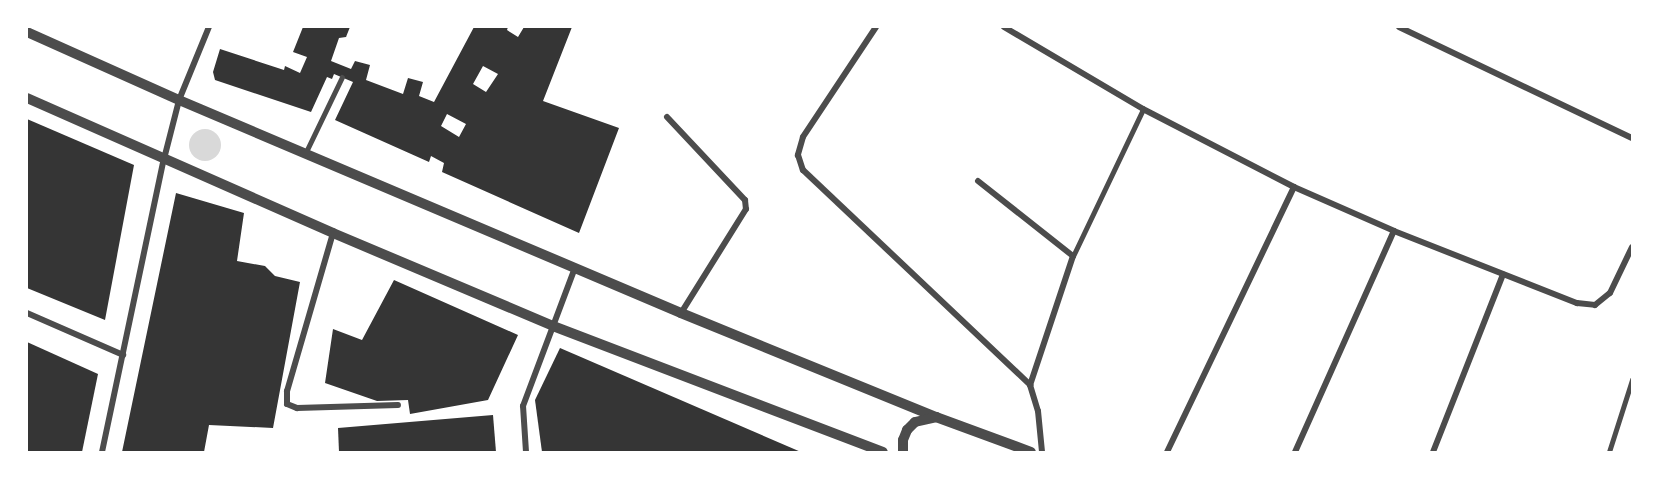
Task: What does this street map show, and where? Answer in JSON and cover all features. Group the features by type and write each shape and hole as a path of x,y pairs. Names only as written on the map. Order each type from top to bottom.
{"street":[{"path":"102,452 164,159 179,100 209,27"},
{"path":"876,27 803,137 798,155 803,170 1030,385 1038,411 1041,452"},
{"path":"1004,27 1143,109 1294,187 1395,231 1577,303 1595,305 1610,293 1632,247"},
{"path":"1399,27 1632,138"},
{"path":"27,32 179,100 681,313 936,417 1031,452"},
{"path":"27,98 333,233 553,326 883,452"},
{"path":"1030,385 1073,256 1143,109"},
{"path":"667,117 744,200 746,209 681,313"},
{"path":"978,181 1073,256"},
{"path":"1167,452 1294,187"},
{"path":"1295,452 1395,231"},
{"path":"333,233 286,391 287,404 297,408 398,405"},
{"path":"526,452 523,406 575,268"},
{"path":"1432,452 1503,274"},
{"path":"27,313 123,355"},
{"path":"903,452 903,440 907,430 915,422 936,417"}],"lane":[{"path":"305,154 342,77"},
{"path":"1609,452 1632,380"}],"shaded area":[{"path":"205,129 216,134 221,145 216,156 205,161 194,156 189,145 194,134"}],"building":[{"path":"303,27 350,27 346,37 339,38 331,61 351,69 355,61 370,65 366,80 403,94 408,78 423,82 419,96 434,102 474,27 508,27 507,30 518,37 524,27 572,27 543,101 619,128 579,233 442,172 444,163 431,156 429,162 335,120 353,82 334,74 332,79 327,77 311,112 215,80 213,72 220,49 284,70 285,66 300,73 307,57 293,52","holes":["483,66 498,74 486,92 473,84","447,114 466,124 459,137 441,126"]},
{"path":"27,119 134,165 105,320 27,288"},
{"path":"176,193 244,213 237,261 265,266 275,276 300,282 273,428 209,425 204,452 122,452"},
{"path":"394,280 518,335 488,400 410,414 408,400 377,401 325,383 333,329 362,340"},
{"path":"27,342 98,374 82,452 27,452"},
{"path":"560,348 801,452 542,452 535,400"},
{"path":"493,415 496,452 339,452 338,428"}]}
